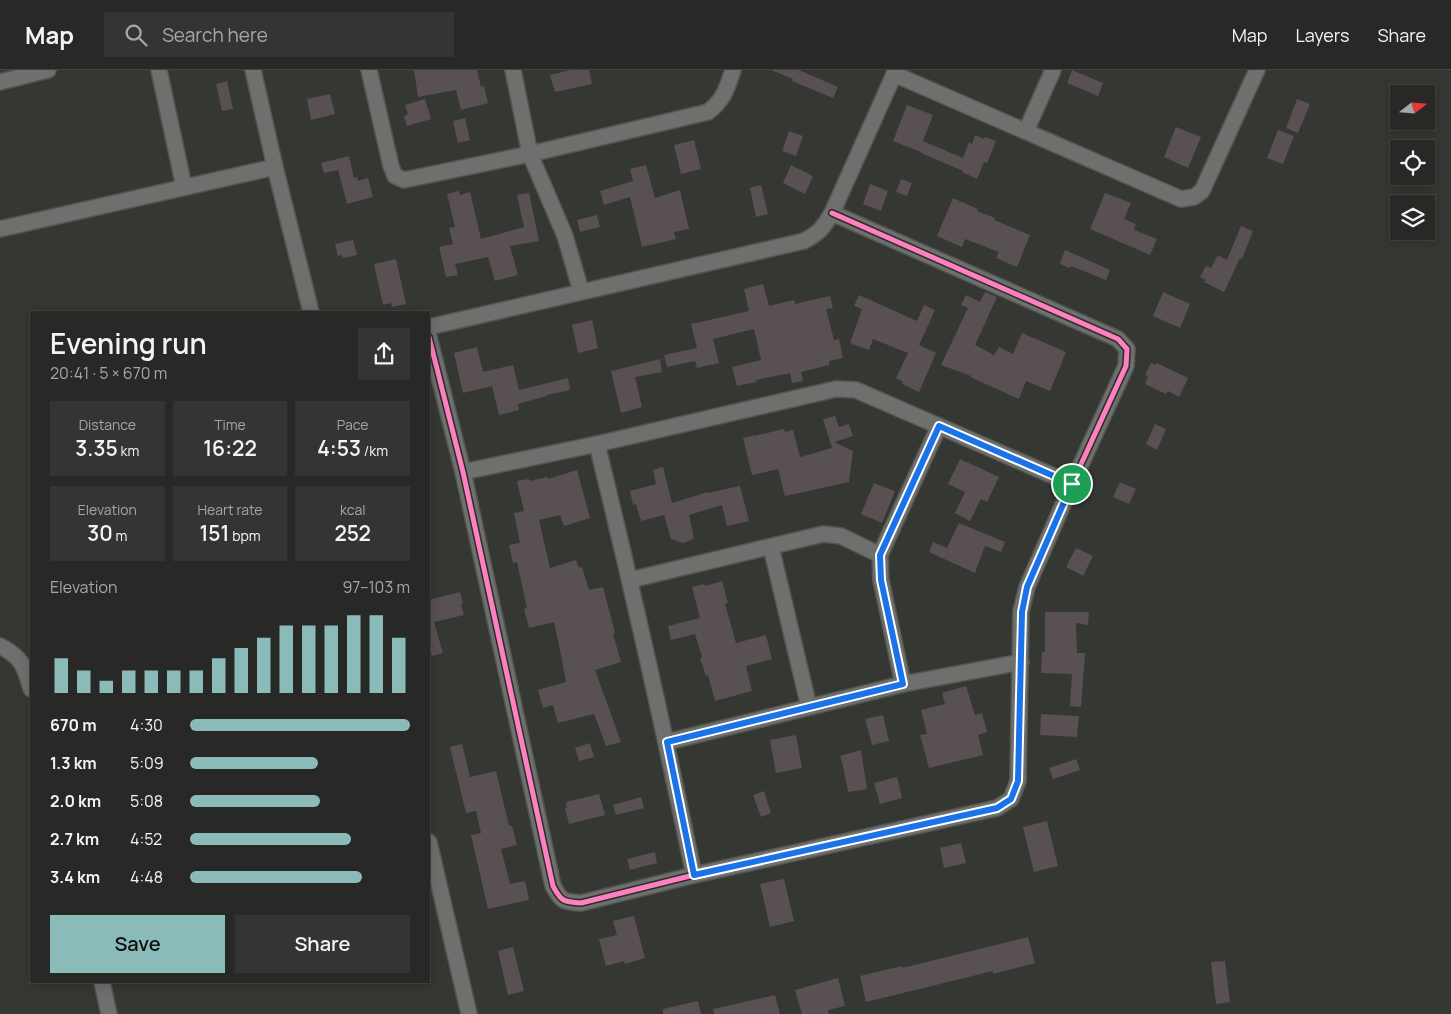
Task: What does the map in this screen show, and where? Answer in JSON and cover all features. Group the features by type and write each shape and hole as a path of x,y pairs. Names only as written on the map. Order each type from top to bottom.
{"street":[{"path":"6,77 48,70"},
{"path":"159,70 184,187"},
{"path":"253,70 311,311"},
{"path":"368,70 391,166 395,176 404,180 530,154 708,112 718,105 733,70"},
{"path":"512,70 530,154 565,236 581,291"},
{"path":"1026,131 1053,70"},
{"path":"430,327 804,241 824,227 832,213 895,72 1181,198 1194,197 1202,191 1257,70"},
{"path":"0,229 275,167"},
{"path":"430,342 463,472 553,886 558,897 566,902 580,903 694,875 997,808 1011,799 1018,781 1022,612 1027,587 1126,366 1127,350 1118,339 832,213"},
{"path":"463,472 597,444 836,389 856,390 1072,484"},
{"path":"903,684 881,580 880,555 939,426"},
{"path":"597,444 667,742 694,875"},
{"path":"630,580 823,534 841,536 880,555"},
{"path":"771,547 809,706"},
{"path":"0,646 12,652 22,661 30,685"},
{"path":"667,742 903,684 1021,662"},
{"path":"430,846 469,1014"},
{"path":"102,983 110,1014"}],"building":[{"path":"414,70 477,70 481,87 484,86 488,103 461,110 456,90 418,97"},
{"path":"571,70 589,70 592,84 555,92 550,75"},
{"path":"771,70 799,70 838,87 833,98"},
{"path":"1072,70 1103,83 1098,96 1067,83"},
{"path":"227,81 233,109 222,111 216,84"},
{"path":"330,94 335,114 311,120 307,99"},
{"path":"425,99 431,119 407,126 404,116 408,114 405,105"},
{"path":"1297,99 1310,104 1298,133 1286,128"},
{"path":"907,105 933,115 923,141 963,158 969,142 972,144 975,135 996,141 987,163 984,162 977,179 921,152 893,141"},
{"path":"465,118 470,140 458,143 453,121"},
{"path":"1176,127 1201,137 1188,168 1164,157"},
{"path":"1278,130 1294,136 1283,164 1267,158"},
{"path":"789,131 803,136 796,156 782,151"},
{"path":"694,140 701,169 681,174 674,145"},
{"path":"349,156 354,178 357,177 358,181 368,178 373,197 347,204 338,170 324,173 321,163"},
{"path":"646,165 655,198 680,190 689,229 674,232 676,239 642,247 630,197 604,205 600,191 633,181 630,169"},
{"path":"791,165 813,176 805,194 783,183"},
{"path":"901,179 912,183 907,196 896,192"},
{"path":"870,184 888,191 881,211 863,204"},
{"path":"761,185 768,214 756,217 750,188"},
{"path":"459,191 460,195 470,192 481,239 524,227 517,195 529,193 539,241 510,246 518,275 495,281 488,257 455,264 458,275 446,277 439,247 453,244 449,228 455,227 447,194"},
{"path":"1105,193 1131,203 1124,219 1136,224 1134,230 1157,239 1150,255 1090,229"},
{"path":"953,198 995,218 994,220 1030,235 1017,267 996,258 999,252 965,239 962,247 937,236"},
{"path":"597,215 600,227 580,232 577,220"},
{"path":"1241,226 1253,231 1242,259 1240,258 1224,292 1204,282 1206,280 1200,277 1206,266 1211,268 1218,255 1227,260"},
{"path":"353,240 357,255 343,258 342,255 338,256 335,244"},
{"path":"1065,250 1110,270 1106,280 1071,266 1070,268 1060,264"},
{"path":"396,259 406,304 392,307 391,303 383,305 374,264"},
{"path":"763,284 769,306 794,300 795,304 830,296 833,308 826,309 834,340 839,339 843,358 829,361 829,365 801,372 803,381 792,383 790,373 737,386 732,367 761,360 754,329 713,339 719,363 697,368 695,361 667,367 664,355 697,348 691,324 749,311 744,289"},
{"path":"985,292 997,297 975,345 994,355 999,347 1013,354 1022,333 1066,352 1050,391 1026,381 1019,399 971,376 941,365 968,308 961,305 966,295 980,302"},
{"path":"1163,292 1190,304 1180,328 1153,316"},
{"path":"859,295 917,321 924,305 935,310 919,345 936,353 919,392 902,384 903,382 896,378 908,353 873,339 869,350 850,343 862,309 854,306"},
{"path":"592,320 598,348 578,353 572,325"},
{"path":"477,347 483,372 513,365 519,390 568,378 570,390 518,404 519,410 499,415 492,386 463,393 454,353"},
{"path":"660,359 662,372 635,377 642,407 621,413 611,371"},
{"path":"1151,363 1155,365 1157,363 1188,378 1179,397 1168,391 1166,394 1145,384 1148,376 1145,375"},
{"path":"835,416 839,427 849,424 853,436 834,442 853,451 849,482 785,496 778,469 752,475 743,438 784,429 785,432 793,430 800,457 832,448 823,419"},
{"path":"1155,424 1166,429 1157,450 1146,444"},
{"path":"960,459 999,477 987,502 981,499 970,521 955,513 965,492 948,484"},
{"path":"663,467 672,503 708,492 740,486 749,521 727,526 722,505 689,515 694,539 683,543 671,539 664,515 641,521 636,504 633,505 630,491 656,484 653,470"},
{"path":"577,470 590,518 564,526 560,515 539,520 550,568 576,560 579,568 582,567 589,590 603,587 621,662 595,670 621,742 606,746 594,714 558,723 553,705 543,708 538,690 566,682 561,655 554,622 529,628 524,609 527,608 517,562 513,563 509,545 520,543 514,513 524,511 517,481 529,479 530,481 547,477 548,479"},
{"path":"1120,482 1136,489 1129,504 1113,497"},
{"path":"874,483 895,491 882,523 861,514"},
{"path":"959,523 1005,542 1001,552 985,546 975,573 929,552 933,542 947,548"},
{"path":"1076,548 1093,556 1083,576 1066,567"},
{"path":"722,581 728,603 725,604 736,643 766,635 772,659 746,666 752,691 715,701 708,675 706,676 700,658 702,657 695,634 671,640 668,626 700,618 692,587 704,584 705,586"},
{"path":"460,592 464,615 434,622 443,653 432,656 430,649 430,600"},
{"path":"1045,612 1089,612 1088,625 1076,623 1077,653 1085,653 1081,707 1070,706 1072,674 1041,673 1042,652 1045,652"},
{"path":"966,686 975,715 982,713 987,732 978,735 983,755 929,768 920,735 927,734 921,710 945,704 942,693"},
{"path":"1041,714 1079,716 1077,737 1040,735"},
{"path":"883,715 889,741 872,745 865,719"},
{"path":"796,735 802,768 776,773 770,740"},
{"path":"590,743 594,757 579,761 575,748"},
{"path":"462,744 470,777 496,771 509,826 512,826 517,845 501,849 510,884 525,881 529,900 488,909 471,835 481,833 476,811 466,813 450,747"},
{"path":"861,750 867,789 848,792 840,756"},
{"path":"1076,759 1080,770 1053,779 1049,768"},
{"path":"897,777 902,798 880,804 874,783"},
{"path":"764,791 771,813 761,817 753,795"},
{"path":"599,794 605,815 569,824 565,808 567,808 566,802"},
{"path":"641,797 644,808 616,815 613,805"},
{"path":"1047,821 1058,866 1034,872 1023,827"},
{"path":"961,843 966,863 944,868 940,848"},
{"path":"655,852 657,863 630,870 627,859"},
{"path":"784,879 794,921 770,927 760,884"},
{"path":"634,916 645,958 625,964 624,961 606,966 599,939 617,935 613,921"},
{"path":"1028,937 1035,963 993,974 993,971 866,1002 860,976 902,966 902,968"},
{"path":"513,947 524,991 508,995 498,951"},
{"path":"1225,961 1230,1002 1216,1004 1211,962"},
{"path":"838,978 845,1006 828,1010 829,1014 802,1014 795,990"},
{"path":"775,995 780,1014 714,1014 713,1009"},
{"path":"698,1001 701,1014 663,1014 663,1009"}],"cycle path":[{"path":"430,341 463,472 553,886 563,900 581,903 694,875 997,808 1011,799 1018,781 1021,611 1027,587 1126,366 1127,349 1118,339 832,213"}],"route":[{"path":"939,426 1072,484 1027,587 1022,612 1018,781 1011,799 997,808 694,875 667,742 903,684 881,580 880,555 939,426"}]}
